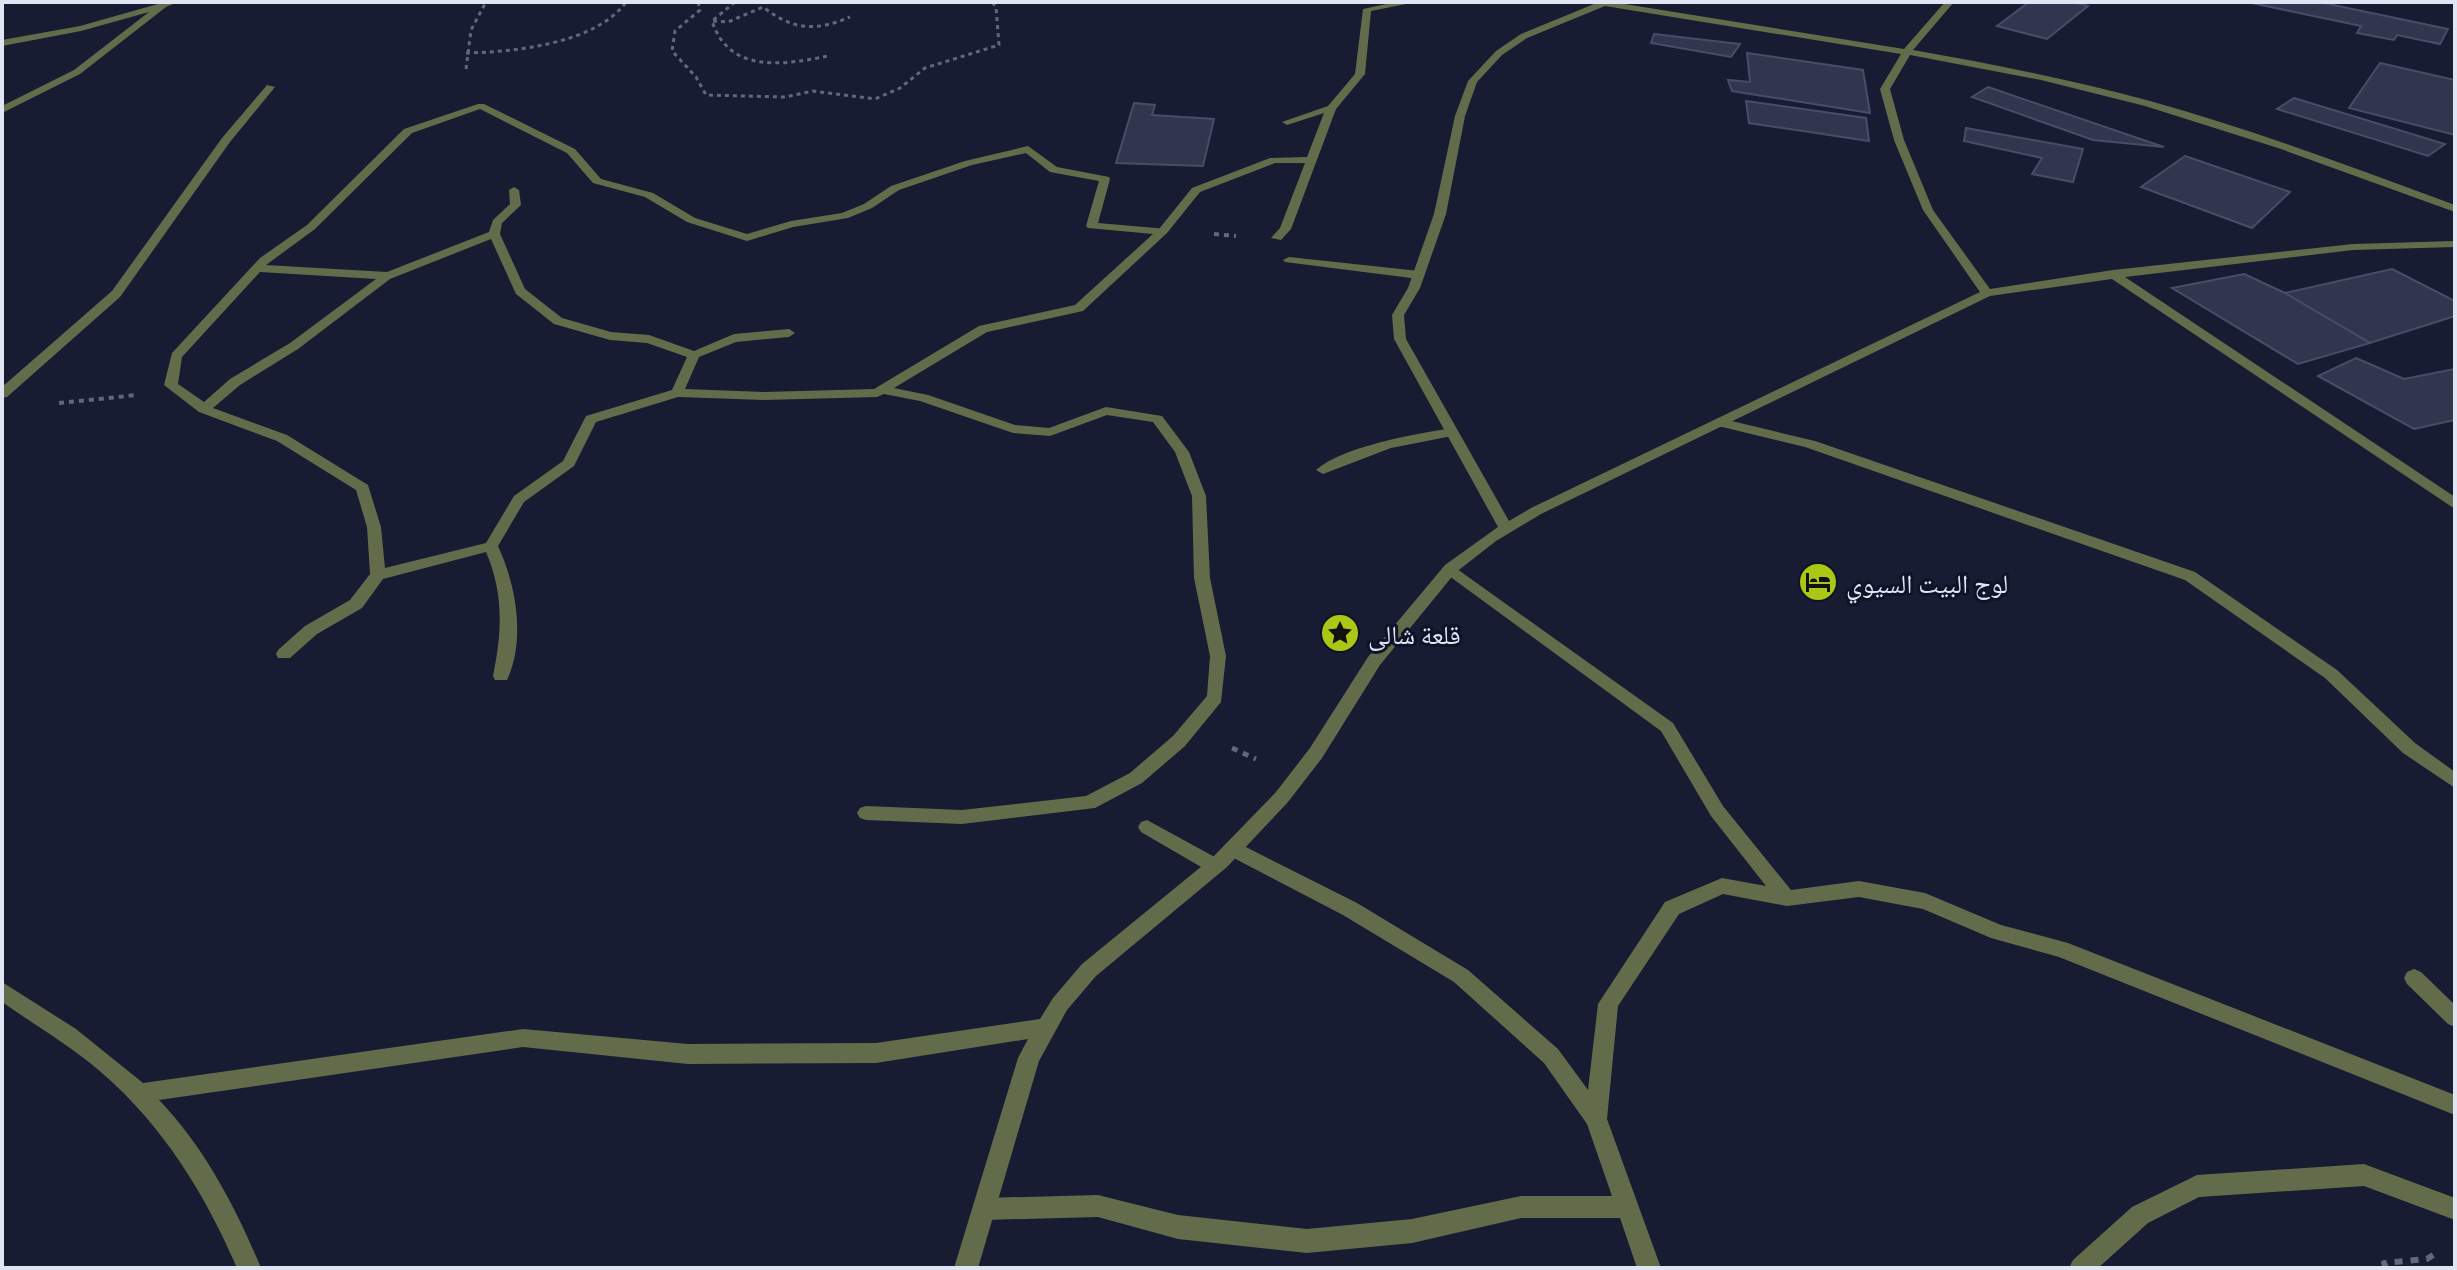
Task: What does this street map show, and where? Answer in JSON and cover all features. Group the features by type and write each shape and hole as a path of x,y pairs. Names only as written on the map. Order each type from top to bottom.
{"street":[{"path":"2,43 81,28 174,2"},
{"path":"1277,238 1285,229 1331,108 1360,74 1367,9 1412,2"},
{"path":"1950,2 1908,50 1885,89 1899,140 1928,210 1987,293"},
{"path":"1506,529 1400,339 1398,315 1419,275 1440,214 1460,116 1473,81 1499,53 1524,36 1601,3 1908,50 2107,93 2192,117 2455,209"},
{"path":"2,110 77,72 162,6"},
{"path":"2,394 116,294 226,140 270,87"},
{"path":"378,575 374,527 363,488 282,438 198,406 171,385 176,356 257,268 311,227 408,131 481,106 571,151 597,181 649,195 691,220 747,238 791,224 844,216 868,206 895,188 969,163 1028,149 1054,170 1105,179 1092,226 1163,231"},
{"path":"1287,122 1331,108"},
{"path":"883,390 983,329 1079,308 1163,231 1196,190 1274,160 1310,160"},
{"path":"514,190 516,205 497,222 494,234 520,291 558,321 610,336 649,339 694,355 734,338 789,333"},
{"path":"198,406 294,346 390,276 494,234"},
{"path":"966,1268 1029,1058 1043,1028 1089,970 1233,849 1296,779 1374,661 1450,569 1506,529 1597,480 1987,293 2113,274 2353,247 2455,244"},
{"path":"1289,260 1419,275"},
{"path":"257,268 390,276"},
{"path":"2113,274 2455,504"},
{"path":"677,393 694,355"},
{"path":"284,654 311,630 356,604 378,575 491,546 519,499 569,463 591,419 677,393 764,396 883,390 923,398 1013,429 1050,432 1106,411 1157,419 1182,452 1199,496 1202,578 1218,656 1215,698 1189,730 1136,778 1089,803 962,817 866,813"},
{"path":"1719,422 1810,444 2190,576 2331,674 2409,748 2455,781"},
{"path":"1323,470 1361,450 1398,440 1452,432"},
{"path":"491,546 504,573 510,600 510,633 501,676"},
{"path":"1450,569 1667,727 1717,811 1787,898"},
{"path":"1147,827 1215,866"},
{"path":"1233,849 1350,909 1461,976 1551,1056 1596,1119 1649,1268"},
{"path":"1596,1119 1608,1004 1672,908 1722,886 1787,898 1859,889 1925,901 1998,932 2061,949 2164,988 2455,1105"},
{"path":"2414,978 2455,1018"},
{"path":"2,991 80,1043 140,1093 180,1140 223,1206 249,1268"},
{"path":"140,1093 523,1038 688,1054 876,1053 1043,1028"},
{"path":"2081,1268 2140,1215 2197,1186 2364,1175 2455,1209"},
{"path":"984,1209 1098,1206 1178,1227 1307,1241 1412,1231 1521,1207 1627,1207"}],"path":[{"path":"481,106 464,65 471,30 486,2"},
{"path":"466,53 515,52 559,45 611,15 626,2"},
{"path":"698,2 700,10 675,31 672,51 683,66 701,79 706,95 785,97 813,91 875,99 900,88 925,68 999,45 996,7 992,2"},
{"path":"712,21 735,2"},
{"path":"712,21 728,22 763,7 785,26 801,29 850,17"},
{"path":"712,21 714,34 727,48 753,61 785,65 828,56"},
{"path":"1163,231 1277,238"},
{"path":"45,402 74,403 138,394 198,406"},
{"path":"1189,730 1296,779"}],"building":[{"path":"2029,2 2073,2 2088,6 2047,39 1997,26"},
{"path":"2247,2 2319,2 2448,29 2440,44 2397,35 2394,40 2357,33 2361,26"},
{"path":"1654,34 1740,44 1731,57 1651,43"},
{"path":"1747,53 1863,70 1870,113 1732,91 1728,80 1750,82"},
{"path":"2380,63 2455,80 2455,135 2349,108"},
{"path":"1988,87 2164,147 2093,140 1972,97"},
{"path":"2294,98 2445,144 2428,156 2277,109"},
{"path":"1746,101 1866,118 1869,141 1749,123"},
{"path":"1134,103 1155,105 1152,115 1214,119 1203,166 1116,163"},
{"path":"1966,128 2083,149 2073,182 2032,174 2042,158 1964,141"},
{"path":"2185,156 2290,192 2252,228 2141,187"},
{"path":"2392,269 2455,301 2455,316 2370,343 2285,293"},
{"path":"2244,274 2285,293 2370,343 2298,364 2172,288"},
{"path":"2356,358 2404,379 2455,369 2455,420 2414,429 2318,376"}],"place":[{"name":"لوج البيت السيوي","path":"1818,582"},
{"name":"قلعة شالى","path":"1340,633"}]}
